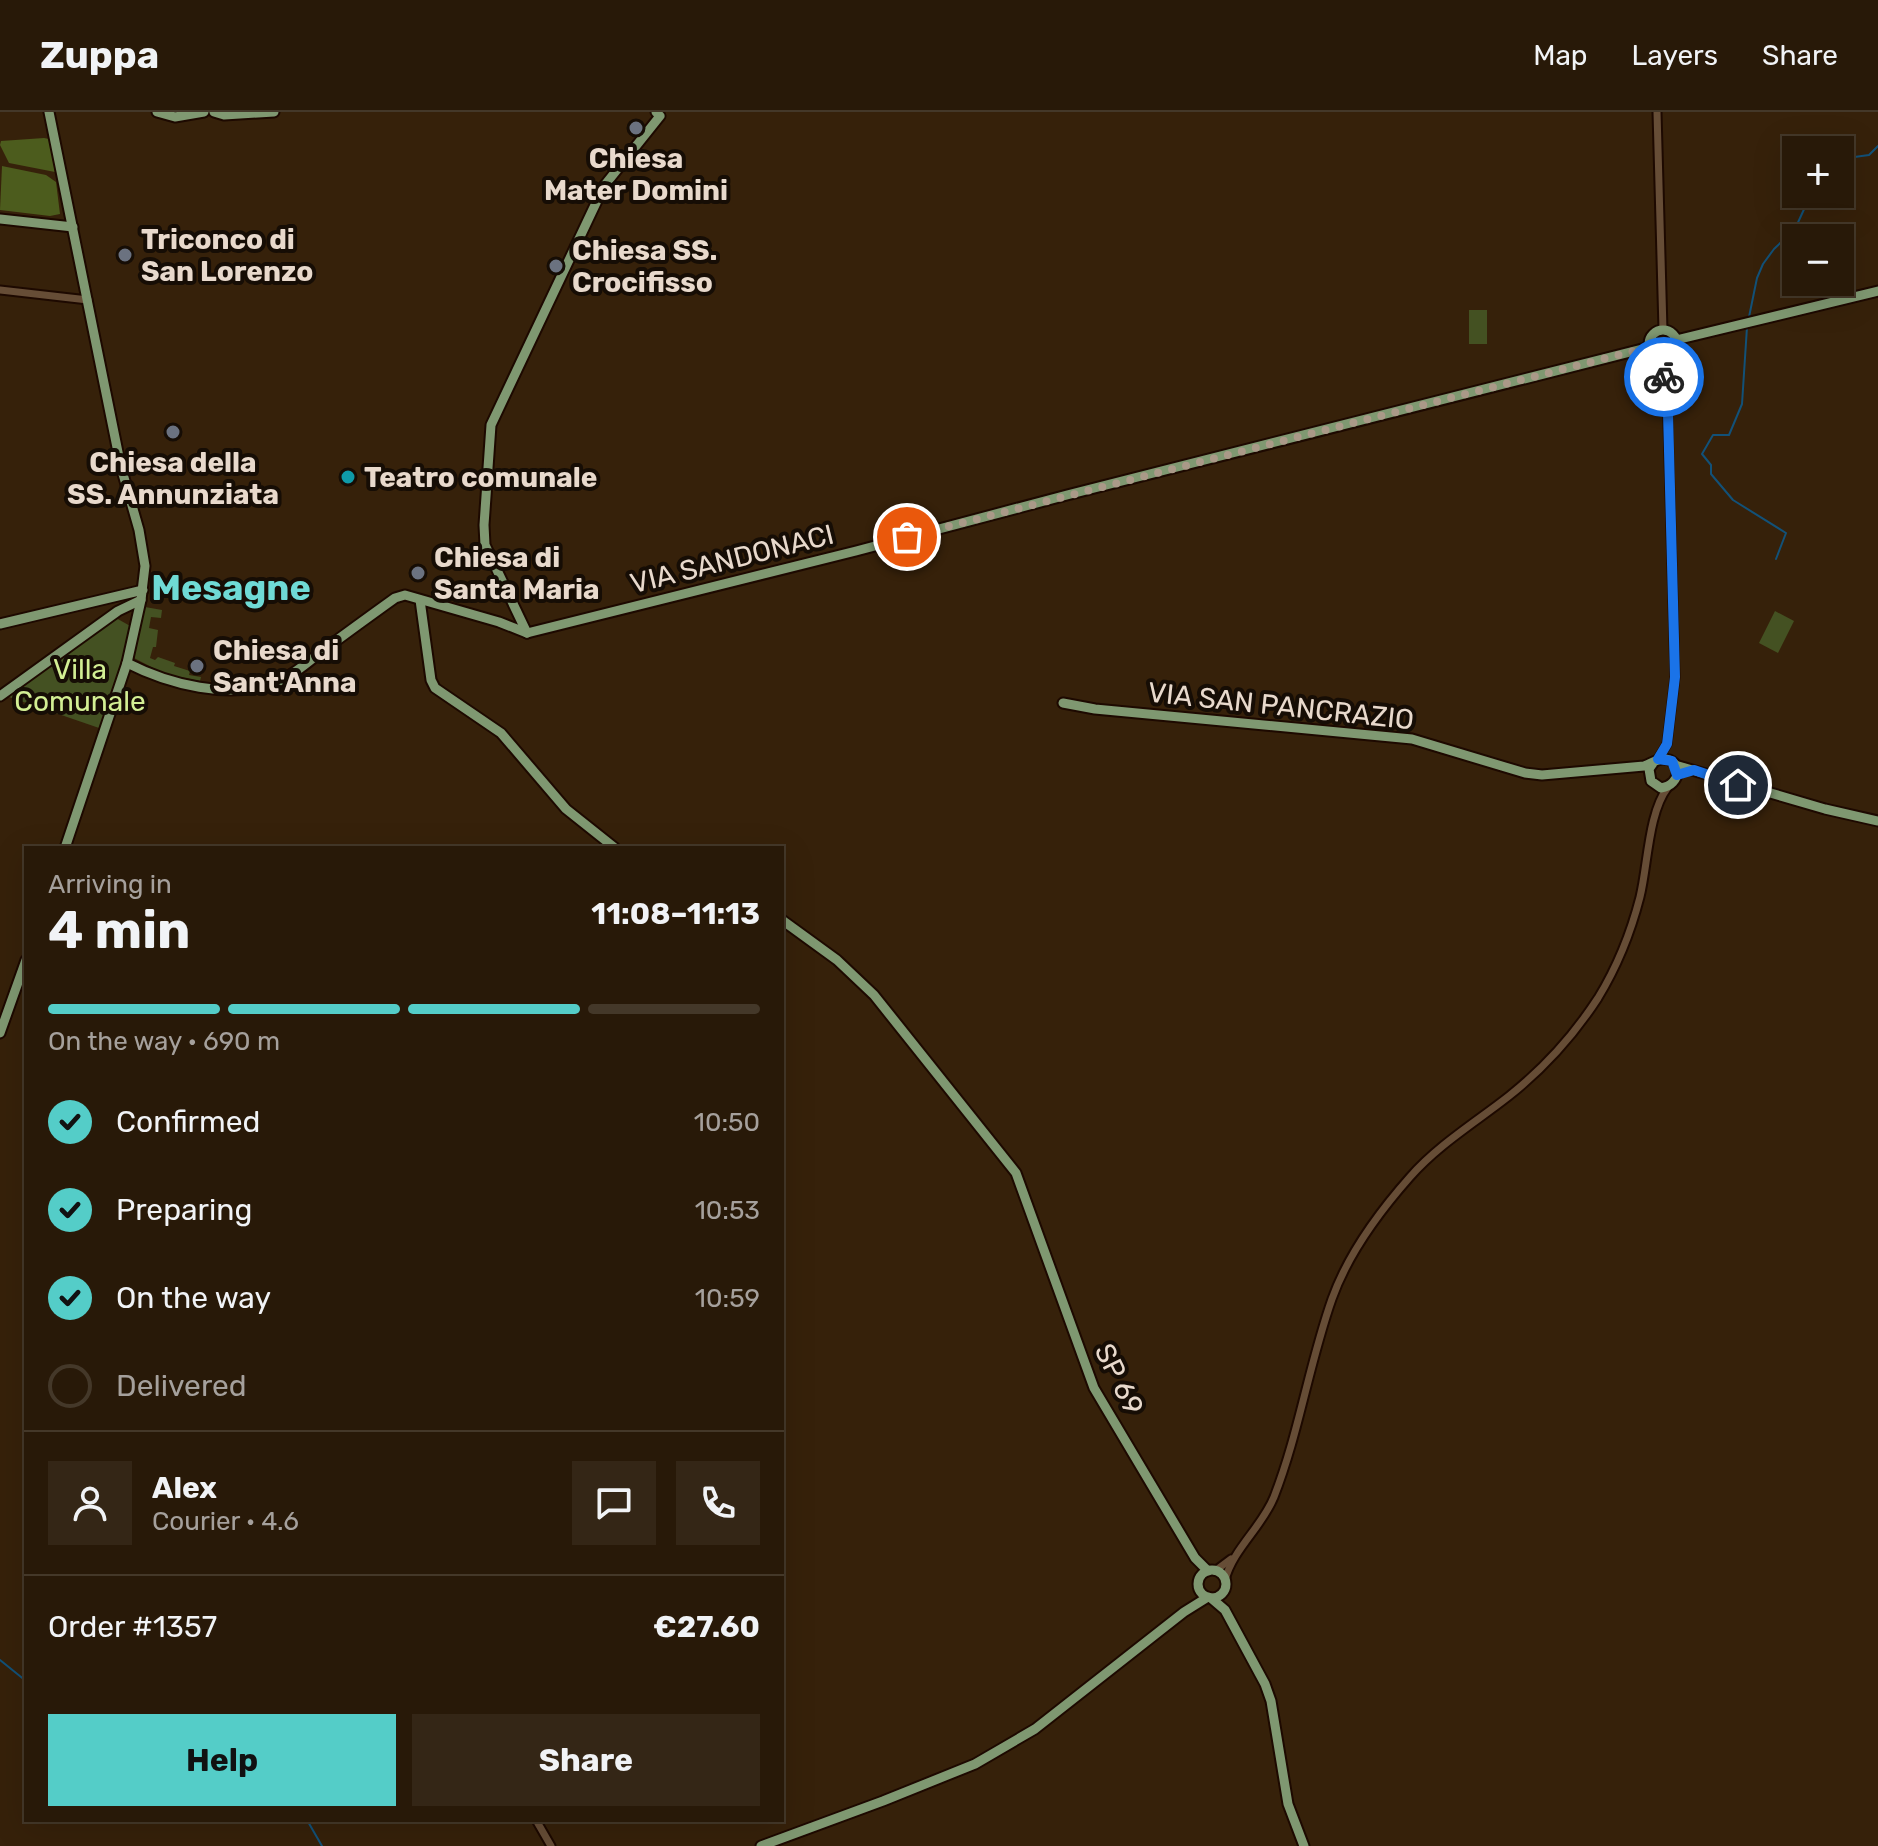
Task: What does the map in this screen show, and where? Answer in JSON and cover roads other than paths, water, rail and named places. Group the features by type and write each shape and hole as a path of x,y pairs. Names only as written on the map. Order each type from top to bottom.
{"main road":[{"path":"49,112 123,473 143,544 145,566 127,663 66,846"},
{"path":"167,113 186,117 204,112"},
{"path":"214,112 224,115 274,112"},
{"path":"527,633 485,545 491,425 604,186 660,113"},
{"path":"0,219 73,227"},
{"path":"1676,340 1878,291"},
{"path":"1663,330 1670,332 1676,340 1676,349 1670,355 1662,357 1652,351 1652,336 1663,330"},
{"name":"VIA SANDONACI","path":"527,633 1652,351"},
{"path":"0,624 125,592 142,595"},
{"path":"0,696 142,595"},
{"path":"127,663 152,676 173,682 241,691 254,688 280,681 395,598 405,595 527,633"},
{"path":"420,600 429,670 435,688 507,740 566,809 612,846"},
{"name":"VIA SAN PANCRAZIO","path":"1063,703 1095,709 1412,739 1525,773 1563,774 1635,767 1656,761"},
{"path":"1652,782 1649,769 1656,761 1772,795 1878,821"},
{"path":"1635,767 1661,788 1668,787 1675,767"},
{"name":"SP 69","path":"784,921 837,960 874,995 1016,1173 1094,1388 1195,1558"},
{"path":"0,1033 24,966"},
{"path":"1195,1558 1225,1580 1225,1610 1265,1684 1271,1701 1288,1804 1304,1846"},
{"path":"1195,1558 1199,1585 1225,1610"},
{"path":"1184,1612 1199,1585 1212,1571"},
{"path":"761,1846 975,1764 1035,1729 1184,1612 1223,1592"}],"street":[{"path":"1657,112 1663,330"},
{"path":"0,290 88,300"},
{"path":"1652,351 1667,387"},
{"path":"1656,761 1665,750 1670,730 1675,677 1667,387 1670,355"},
{"path":"1670,730 1675,767"},
{"path":"1652,782 1657,810"},
{"path":"1225,1580 1236,1556 1262,1522 1272,1502 1290,1451 1333,1299 1354,1255 1412,1174 1540,1069 1599,997 1630,930 1657,810 1668,787"},
{"path":"1212,1571 1236,1556"},
{"path":"537,1822 551,1846"}],"waterway":[{"path":"1854,157 1869,155 1878,146"},
{"path":"1749,317 1763,264 1795,229 1805,208"},
{"path":"1747,327 1742,404 1729,435 1713,435 1702,454 1711,465 1711,474 1733,500 1786,533 1776,559"},
{"path":"0,1660 24,1679"},
{"path":"308,1822 322,1846"}],"place":[{"name":"Chiesa Mater Domini","path":"636,128"},
{"name":"Triconco di San Lorenzo","path":"125,255"},
{"name":"Chiesa SS. Crocifisso","path":"556,266"},
{"name":"Chiesa della SS. Annunziata","path":"173,432"},
{"name":"Teatro comunale","path":"348,477"},
{"name":"Chiesa di Santa Maria","path":"418,573"},
{"name":"Chiesa di Sant'Anna","path":"197,666"}],"district":[{"name":"Mesagne","path":"231,587"}],"park label":[{"name":"Villa Comunale","path":"80,685"}]}
